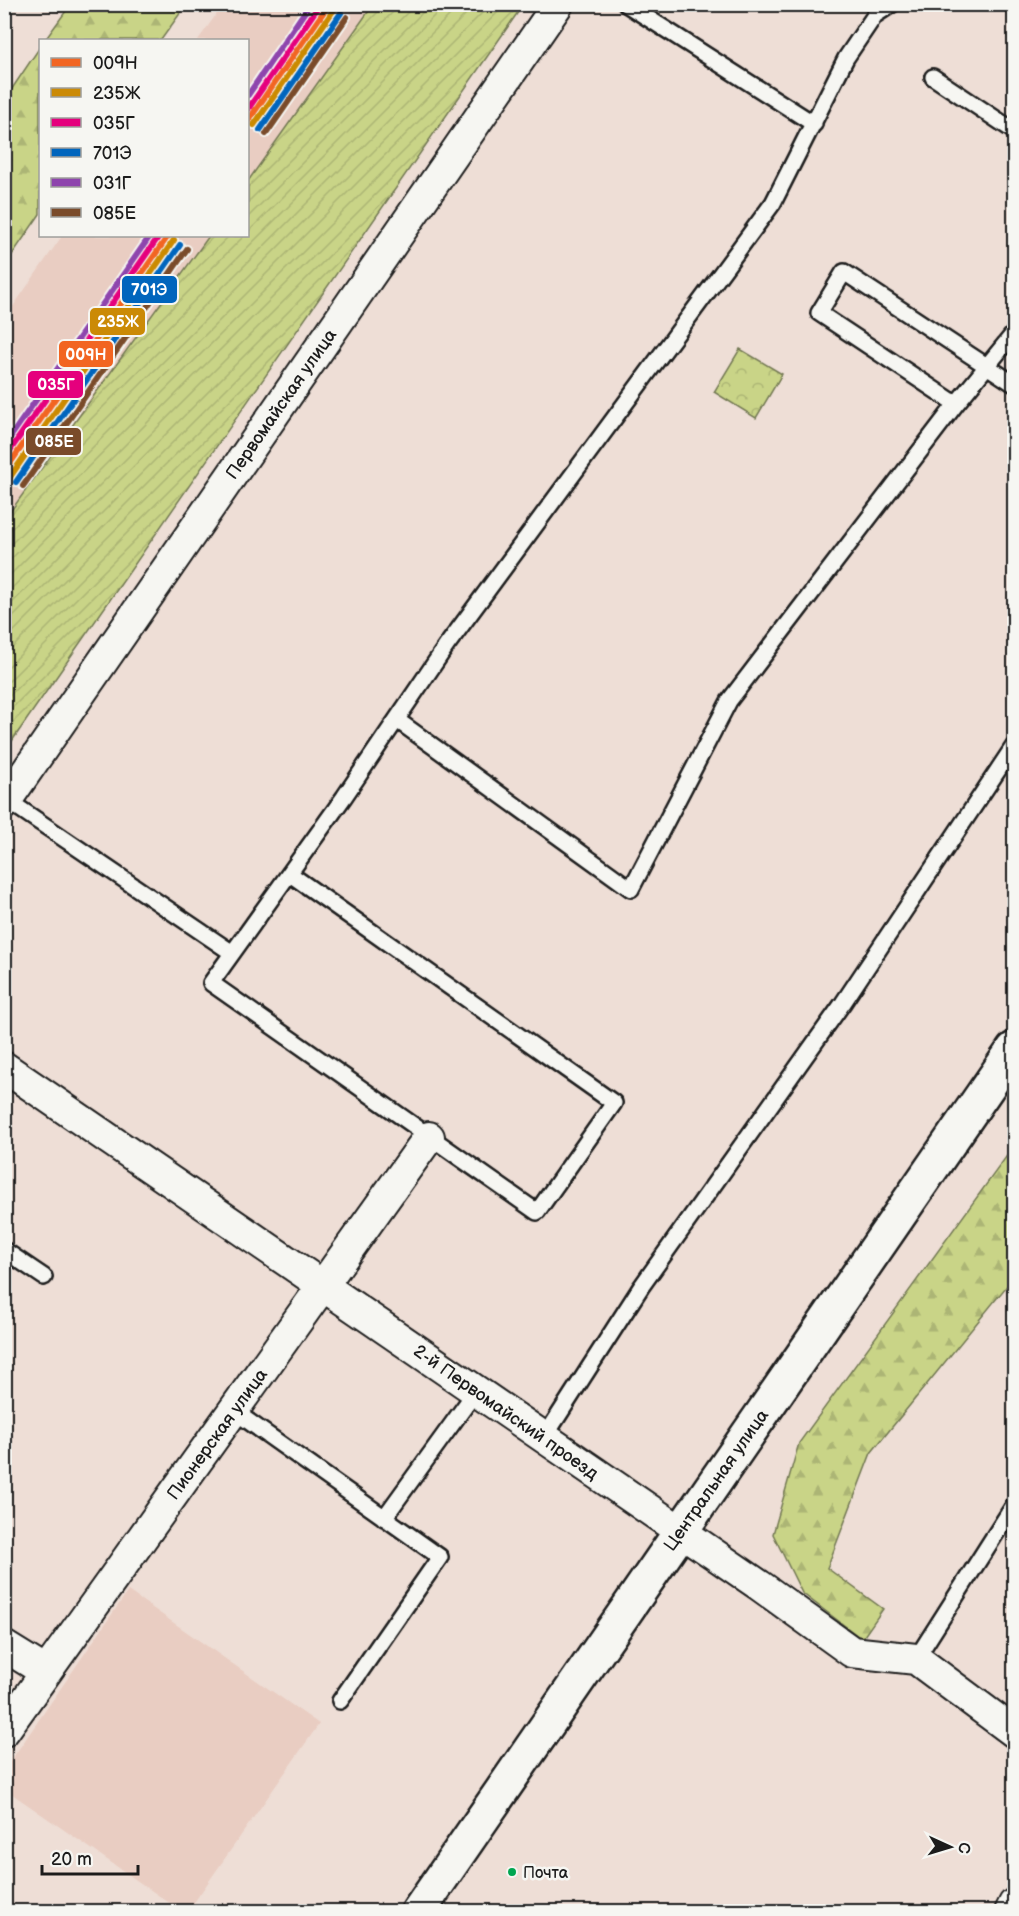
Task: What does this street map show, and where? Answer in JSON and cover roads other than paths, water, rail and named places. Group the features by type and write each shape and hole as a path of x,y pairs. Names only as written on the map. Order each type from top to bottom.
{"main road":[{"name":"Центральная улица","path":"418,1911 1014,1049"}],"street":[{"name":"Первомайская улица","path":"6,802 558,4"},
{"name":"2-й Первомайский проезд","path":"4,1067 852,1652 916,1659"},
{"name":"Пионерская улица","path":"4,1731 429,1137"},
{"path":"4,1646 46,1672"},
{"path":"916,1659 1014,1732"},
{"path":"1010,1911 1014,1904"}],"lane":[{"path":"626,4 814,124"},
{"path":"290,874 614,1103 537,1212 211,983 231,952 290,874 447,645 773,203 846,58 875,15 892,4"},
{"path":"933,76 1014,131"},
{"path":"956,404 819,313 844,272 1014,384"},
{"path":"397,720 631,889 729,701 956,404 1014,333"},
{"path":"544,1438 641,1287 843,1003 1014,746"},
{"path":"6,802 231,952"},
{"path":"4,1250 44,1277"},
{"path":"384,1518 476,1391"},
{"path":"234,1411 440,1557 340,1701"},
{"path":"916,1659 1014,1505"}],"place":[{"name":"Почта","path":"512,1872"}]}
